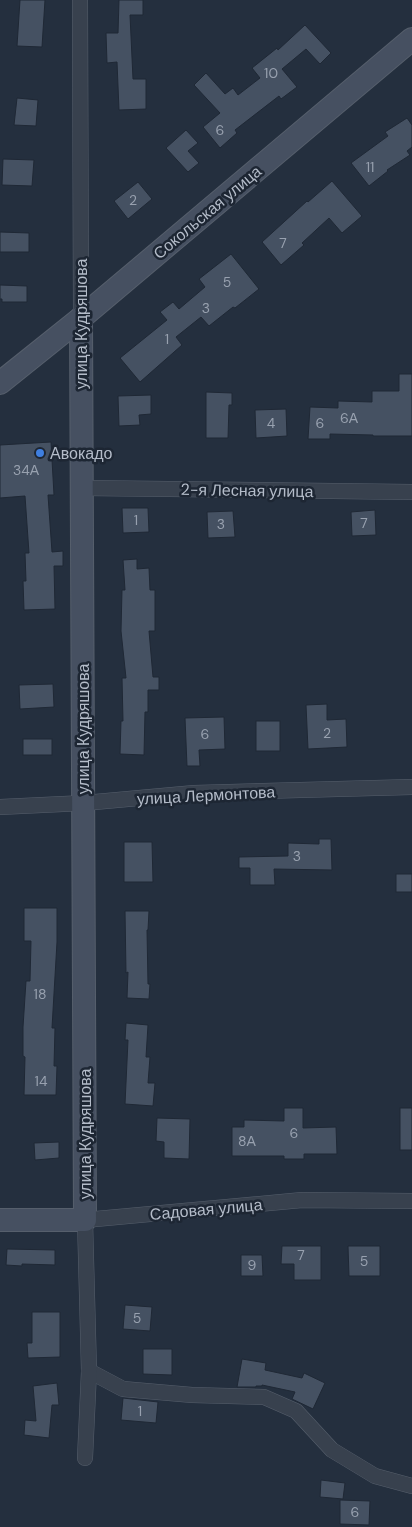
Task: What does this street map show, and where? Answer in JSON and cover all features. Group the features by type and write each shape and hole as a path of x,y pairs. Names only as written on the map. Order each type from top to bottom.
{"street":[{"name":"улица Кудряшова","path":"80,0 85,1220 89,1371 84,1458"},
{"name":"Сокольская улица","path":"0,383 81,318 412,39"},
{"name":"2-я Лесная улица","path":"82,488 412,492"},
{"name":"улица Лермонтова","path":"0,807 84,803 194,793 412,787"},
{"name":"Садовая улица","path":"0,1220 85,1220 302,1200 412,1201"},
{"path":"89,1371 123,1389 192,1395 264,1397 296,1412 332,1450 375,1476 412,1486"}],"building":[{"path":"20,0 45,0 42,47 17,46"},
{"path":"119,0 143,0 143,15 130,15 133,79 146,79 146,109 119,110 117,62 107,63 106,33 118,33"},
{"path":"305,25 331,53 320,64 306,49 282,69 297,87 281,99 279,96 235,130 237,133 220,148 203,127 220,113 194,85 206,73 225,94 233,88 238,95 260,78 252,68 277,48 278,50"},
{"path":"17,98 38,100 36,126 14,125"},
{"path":"407,118 412,125 412,147 407,151 410,155 387,170 369,186 351,163 388,136 385,132"},
{"path":"186,130 198,143 188,151 199,163 188,172 166,148"},
{"path":"3,159 34,160 32,186 2,185"},
{"path":"332,181 362,216 342,233 329,218 302,243 304,245 281,265 262,242"},
{"path":"138,182 152,199 128,219 114,201"},
{"path":"0,232 29,233 29,252 0,252"},
{"path":"231,254 259,289 209,326 201,317 176,337 182,345 140,382 120,358 167,320 160,312 173,302 179,309 205,287 199,279"},
{"path":"0,285 27,286 27,302 2,302 2,299 0,299"},
{"path":"399,374 412,374 412,436 330,434 330,439 308,439 310,407 338,408 338,401 372,402 372,391 399,391"},
{"path":"206,392 232,393 232,405 229,405 228,438 206,438"},
{"path":"151,395 151,414 139,415 140,425 119,426 118,396"},
{"path":"286,409 287,436 256,438 255,410"},
{"path":"51,442 54,495 48,495 52,552 63,551 63,566 54,566 55,609 24,610 23,581 26,581 25,553 29,553 25,496 0,498 0,445"},
{"path":"122,508 148,508 149,532 123,533"},
{"path":"375,510 376,535 352,536 351,512"},
{"path":"233,511 235,537 208,538 207,512"},
{"path":"137,559 137,569 149,568 150,590 155,590 155,631 149,631 153,677 159,677 159,690 148,690 148,712 145,712 144,755 120,754 121,721 123,721 122,678 126,678 121,631 122,590 125,590 123,560"},
{"path":"53,684 54,707 20,709 19,685"},
{"path":"327,704 327,720 346,719 347,747 308,749 306,705"},
{"path":"224,717 225,749 199,750 200,766 187,766 185,718"},
{"path":"256,721 280,721 280,751 256,751"},
{"path":"23,739 52,739 52,755 23,755"},
{"path":"319,839 331,839 332,870 274,869 275,885 250,885 250,868 239,868 239,857 288,856 288,843 319,844"},
{"path":"124,842 152,842 153,882 124,882"},
{"path":"396,874 412,874 412,892 396,892"},
{"path":"24,908 57,908 52,1028 55,1028 54,1066 57,1066 56,1095 24,1095 25,1057 23,1056 23,1027 26,981 30,981 31,941 24,941"},
{"path":"125,911 149,911 147,930 149,999 127,998 128,972 126,973"},
{"path":"126,1023 148,1025 146,1057 150,1057 148,1083 155,1083 153,1106 125,1104 128,1040 125,1040"},
{"path":"284,1108 303,1108 303,1128 336,1127 337,1154 304,1154 304,1159 284,1159 284,1156 232,1156 232,1127 244,1127 244,1120 284,1121"},
{"path":"400,1108 412,1108 412,1150 400,1150"},
{"path":"157,1118 190,1119 189,1159 164,1158 164,1142 156,1141"},
{"path":"59,1142 59,1158 35,1160 34,1143"},
{"path":"282,1246 321,1246 321,1280 294,1280 294,1264 281,1264"},
{"path":"348,1246 380,1246 380,1276 349,1276"},
{"path":"7,1249 55,1250 55,1265 6,1265"},
{"path":"241,1255 262,1255 263,1276 241,1276"},
{"path":"125,1305 152,1307 150,1331 123,1329"},
{"path":"32,1312 60,1312 60,1357 28,1358 27,1343 32,1343"},
{"path":"143,1349 172,1349 172,1375 143,1374"},
{"path":"242,1359 266,1363 265,1370 302,1378 304,1373 325,1383 313,1409 292,1399 295,1392 262,1385 256,1387 237,1387"},
{"path":"57,1383 59,1405 52,1405 49,1438 24,1435 25,1420 36,1421 33,1386"},
{"path":"123,1398 158,1402 156,1423 121,1420"},
{"path":"321,1480 345,1483 343,1499 320,1497"},
{"path":"340,1500 370,1501 369,1525 340,1524"}],"place":[{"name":"Авокадо","path":"40,453"}]}
